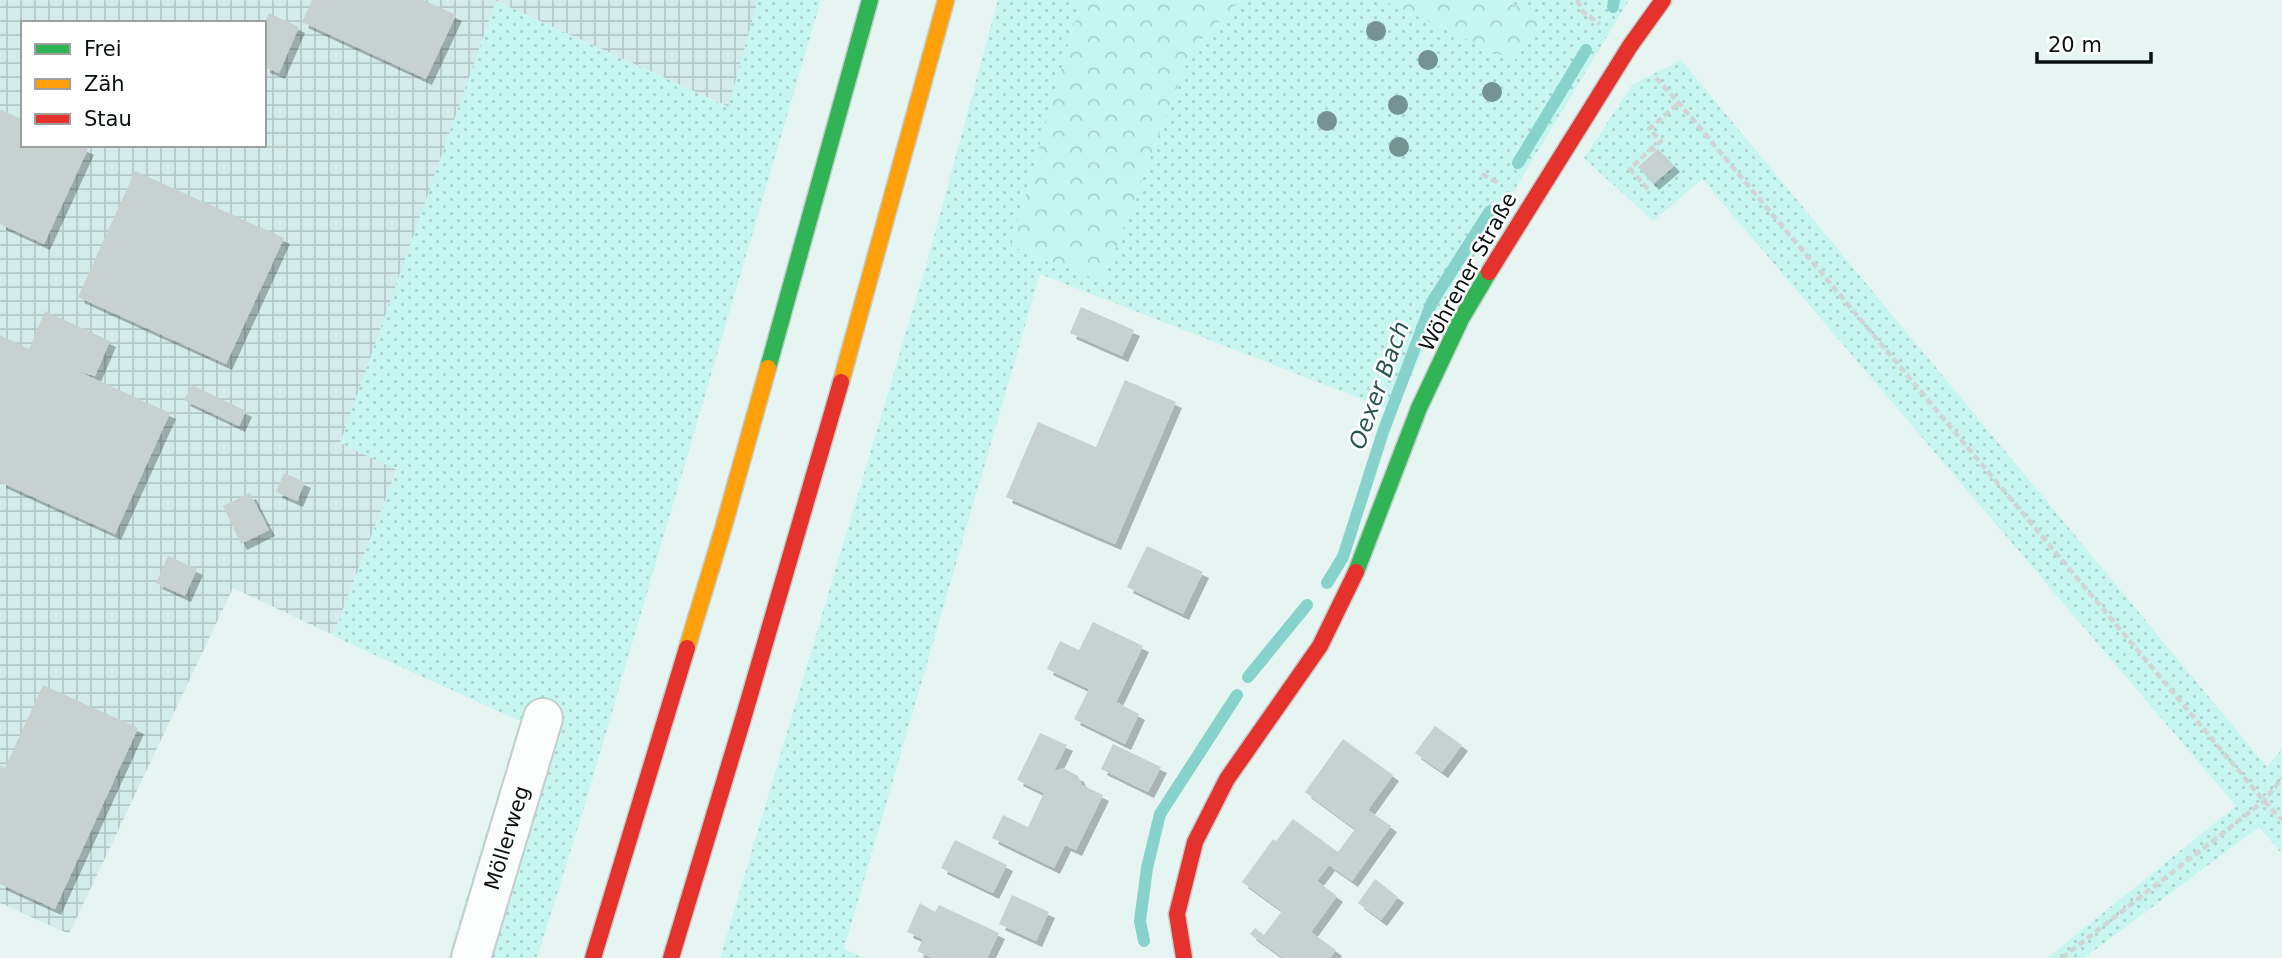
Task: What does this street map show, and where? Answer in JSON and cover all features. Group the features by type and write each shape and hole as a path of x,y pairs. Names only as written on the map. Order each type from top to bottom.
{"main road":[{"path":"593,958 723,529 870,0"},
{"path":"671,958 859,319 946,0"},
{"name":"Wöhrener Straße","path":"1184,958 1177,914 1195,842 1227,779 1320,646 1359,566 1419,408 1461,318 1630,46 1663,0"}],"street":[{"name":"Möllerweg","path":"471,958 543,718"}],"path":[{"path":"1630,46 1639,60 1679,103 2282,820"},
{"path":"1648,189 1630,169 1661,141 1649,128 1679,103"},
{"path":"2062,958 2264,801 2282,778"}],"shaded area":[{"path":"0,0 758,0 729,107 496,1 341,443 397,469 333,635 233,588 69,934 0,903"}],"green space":[{"path":"758,0 821,0 583,811 537,958 448,958 520,721 333,636 397,470 340,443 496,1 728,107"},
{"path":"998,0 1081,0 1011,246 1103,282 1191,51 1240,0 1382,0 1514,61 1543,18 1503,0 1629,0 1442,310 1395,412 1040,274 844,949 863,958 720,958 929,255"},
{"path":"1081,0 1240,0 1191,51 1103,282 1011,246"},
{"path":"1382,0 1503,0 1543,18 1514,61"},
{"path":"1681,60 2267,767 2282,749 2282,854 2259,827 2084,958 2047,958 2236,806 1702,179 1653,221 1584,158 1632,85"}],"building":[{"path":"312,0 423,0 456,15 426,79 302,22"},
{"path":"269,13 299,27 279,73 266,68 265,21"},
{"path":"0,109 21,119 21,147 88,149 44,244 0,224"},
{"path":"1658,149 1674,166 1653,184 1638,167"},
{"path":"135,171 284,238 226,364 78,297"},
{"path":"1081,307 1134,330 1122,356 1070,333"},
{"path":"45,311 110,341 95,376 77,371 170,413 115,534 0,482 0,335 29,349"},
{"path":"1125,380 1176,402 1115,544 1006,497 1038,422 1096,447"},
{"path":"192,385 246,411 239,426 184,400"},
{"path":"284,473 305,482 297,501 276,492"},
{"path":"250,493 269,530 241,544 223,506"},
{"path":"1147,546 1203,572 1183,614 1127,587"},
{"path":"168,556 197,569 185,596 156,583"},
{"path":"1093,622 1143,646 1116,702 1139,714 1125,744 1074,719 1089,689 1047,669 1060,641 1079,650"},
{"path":"43,685 138,728 55,909 0,884 0,765 5,768"},
{"path":"1435,726 1462,745 1442,772 1415,753"},
{"path":"1040,733 1067,745 1054,771 1063,768 1078,776 1082,785 1103,795 1076,850 1065,845 1054,868 992,838 1003,815 1028,827 1044,793 1017,780"},
{"path":"1343,739 1393,775 1368,810 1391,826 1352,881 1329,865 1317,881 1337,896 1311,932 1336,950 1330,958 1283,958 1250,934 1255,928 1264,935 1282,911 1242,882 1273,839 1276,841 1293,819 1338,852 1355,829 1305,792"},
{"path":"1113,744 1161,767 1148,792 1101,769"},
{"path":"955,840 1007,865 993,893 941,868"},
{"path":"1375,879 1398,897 1381,920 1358,903"},
{"path":"1012,895 1049,912 1036,941 999,924"},
{"path":"920,903 935,912 939,905 999,933 987,958 932,958 917,951 923,939 907,932"}],"waterway":[{"name":"Oexer Bach","path":"1613,7 1614,0"},
{"name":"Oexer Bach","path":"1518,163 1586,50"},
{"name":"Oexer Bach","path":"1327,583 1343,557 1383,432 1432,302 1490,211"},
{"name":"Oexer Bach","path":"1248,677 1307,605"},
{"name":"Oexer Bach","path":"1144,941 1140,921 1147,868 1160,814 1237,695"}],"traffic: fast":[{"path":"768,368 870,0"},
{"path":"1356,572 1419,408 1461,319 1489,272"}],"traffic: slow":[{"path":"841,382 946,0"},
{"path":"687,648 768,368"}],"traffic: jam":[{"path":"1489,272 1630,46 1663,0"},
{"path":"671,958 841,382"},
{"path":"1184,958 1177,914 1195,842 1227,779 1320,646 1356,572"},
{"path":"593,958 687,648"}]}
